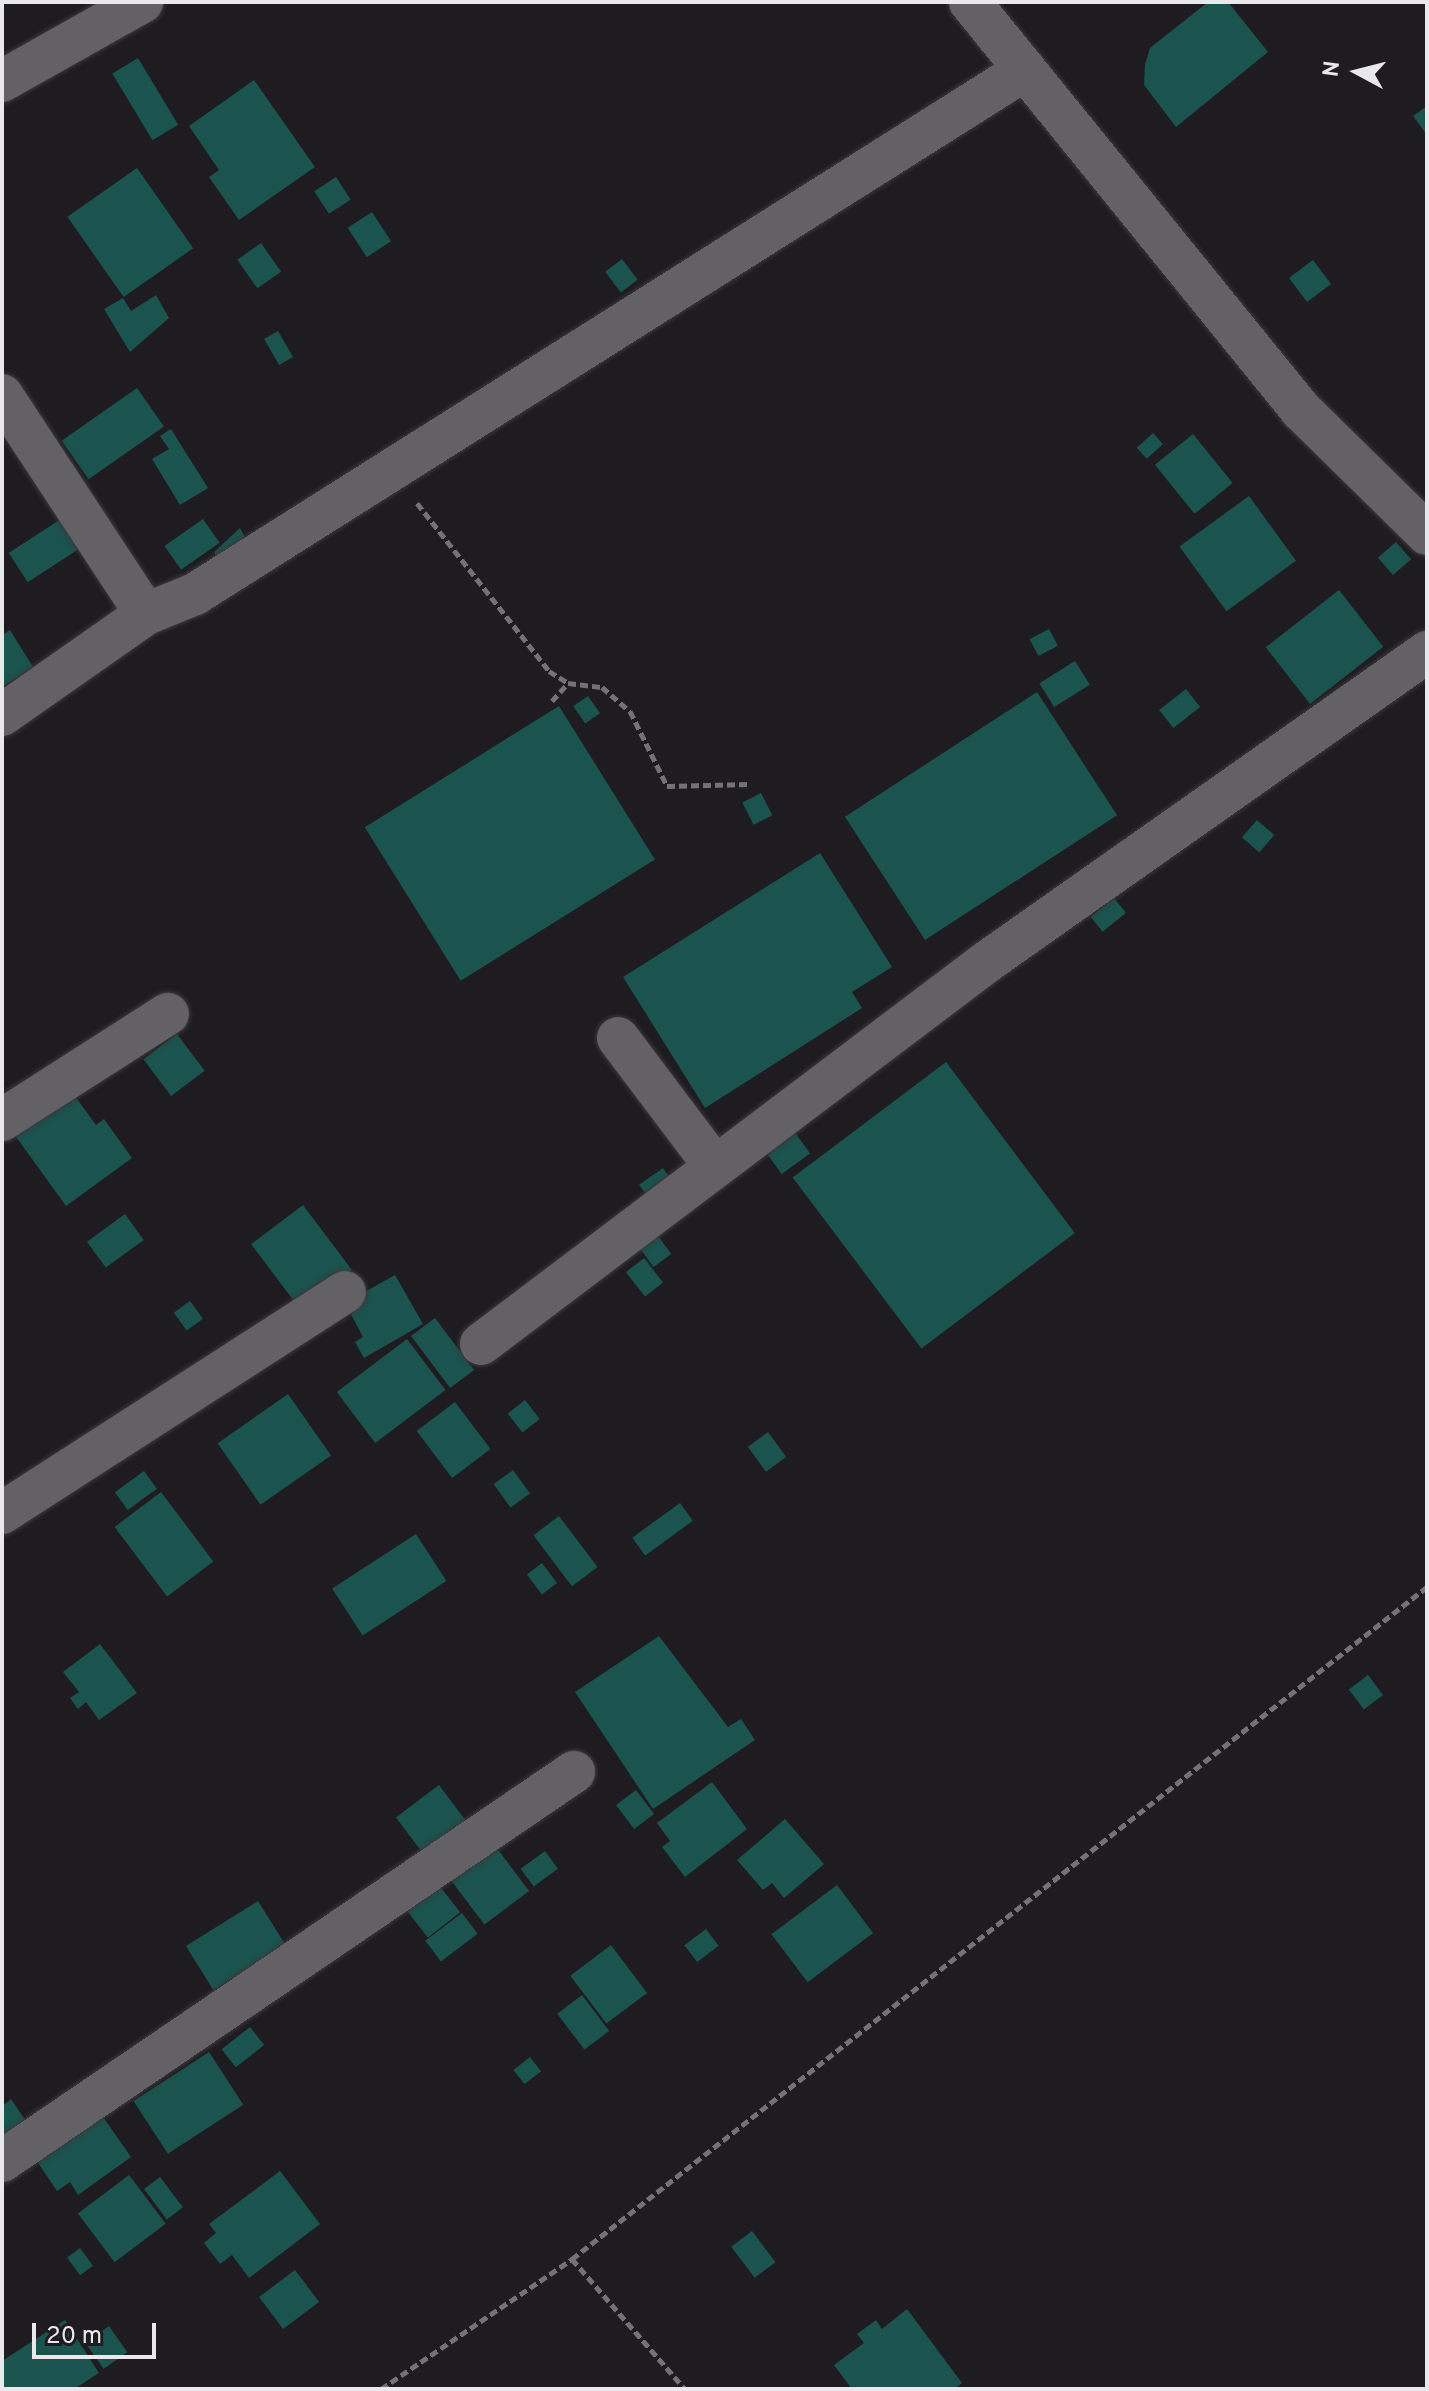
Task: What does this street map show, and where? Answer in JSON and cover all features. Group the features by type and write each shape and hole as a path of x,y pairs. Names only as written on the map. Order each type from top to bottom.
{"street":[{"path":"2,81 142,2"},
{"path":"970,2 1301,410 1427,534"},
{"path":"2,715 146,614 195,594 1025,70"},
{"path":"2,395 146,614"},
{"path":"481,1344 713,1164 1427,652"},
{"path":"2,1120 168,1014"},
{"path":"618,1038 713,1164"},
{"path":"2,1513 345,1292"},
{"path":"2,2161 574,1772"}],"path":[{"path":"392,471 549,671 568,683 615,695 630,711 667,786 750,784"},
{"path":"552,701 568,683"},
{"path":"381,2389 572,2259 1427,1587"},
{"path":"572,2259 685,2389"}],"building":[{"path":"1208,2 1228,2 1268,52 1176,127 1144,85 1145,64 1150,48"},
{"path":"138,58 178,125 152,140 112,73"},
{"path":"254,80 315,167 239,220 209,177 219,170 189,126"},
{"path":"1427,106 1427,135 1413,116"},
{"path":"137,168 193,248 124,297 67,217"},
{"path":"336,177 351,200 329,214 314,191"},
{"path":"372,212 391,241 367,257 348,228"},
{"path":"261,243 281,272 257,288 237,260"},
{"path":"622,259 638,280 621,292 605,272"},
{"path":"1313,260 1331,284 1307,302 1289,278"},
{"path":"156,295 169,318 130,352 104,309 123,298 131,311"},
{"path":"278,331 293,357 279,365 264,339"},
{"path":"137,388 164,427 89,479 62,441"},
{"path":"171,429 208,488 180,505 152,459 169,449 160,436"},
{"path":"1153,433 1163,444 1147,459 1137,448"},
{"path":"1193,434 1233,483 1195,514 1155,465"},
{"path":"1249,496 1296,561 1226,611 1179,547"},
{"path":"64,517 83,546 28,582 9,553"},
{"path":"203,519 220,543 181,570 164,546"},
{"path":"240,528 250,546 221,564 214,552"},
{"path":"1396,542 1411,559 1393,575 1378,558"},
{"path":"1339,590 1383,647 1310,704 1266,647"},
{"path":"1049,629 1058,646 1038,656 1030,639"},
{"path":"10,630 33,667 2,687 2,635"},
{"path":"1075,661 1090,685 1054,707 1039,683"},
{"path":"1186,689 1200,707 1173,728 1159,710"},
{"path":"1037,692 1117,815 925,940 845,817"},
{"path":"588,696 600,713 585,724 573,706"},
{"path":"559,706 655,859 461,981 365,827"},
{"path":"761,793 772,815 754,825 742,803"},
{"path":"1257,820 1274,835 1259,852 1242,837"},
{"path":"820,853 892,967 852,992 862,1008 705,1108 623,977"},
{"path":"1114,898 1126,913 1103,932 1091,917"},
{"path":"177,1034 205,1071 171,1096 143,1059"},
{"path":"946,1062 1075,1233 921,1348 793,1178"},
{"path":"72,1092 96,1125 104,1119 132,1158 66,1206 14,1134"},
{"path":"793,1130 810,1153 782,1174 765,1151"},
{"path":"663,1168 675,1185 651,1202 639,1185"},
{"path":"303,1205 352,1270 300,1309 251,1244"},
{"path":"125,1214 144,1240 106,1268 87,1242"},
{"path":"656,1233 671,1254 653,1267 638,1246"},
{"path":"644,1258 663,1282 645,1297 626,1272"},
{"path":"395,1275 423,1324 364,1358 355,1342 363,1337 345,1303"},
{"path":"190,1301 203,1319 187,1331 174,1313"},
{"path":"435,1318 474,1370 450,1388 411,1336"},
{"path":"407,1339 446,1390 375,1443 337,1392"},
{"path":"288,1394 331,1455 261,1505 218,1443"},
{"path":"525,1400 540,1419 522,1432 508,1414"},
{"path":"455,1402 491,1449 452,1478 417,1431"},
{"path":"768,1432 786,1457 766,1472 748,1447"},
{"path":"513,1470 530,1493 511,1508 494,1484"},
{"path":"144,1471 157,1489 128,1510 115,1492"},
{"path":"161,1492 213,1561 167,1596 115,1527"},
{"path":"680,1503 693,1521 645,1555 632,1538"},
{"path":"559,1516 598,1567 572,1586 533,1535"},
{"path":"416,1534 446,1581 363,1635 332,1588"},
{"path":"542,1563 557,1583 542,1594 527,1574"},
{"path":"659,1636 728,1727 741,1719 755,1740 653,1809 575,1692"},
{"path":"100,1644 137,1693 99,1720 86,1702 78,1709 70,1698 79,1692 63,1672"},
{"path":"1368,1675 1383,1695 1364,1709 1349,1689"},
{"path":"712,1782 747,1829 685,1877 662,1847 670,1841 657,1823"},
{"path":"439,1785 471,1828 428,1861 396,1817"},
{"path":"636,1790 654,1814 634,1829 616,1805"},
{"path":"785,1819 824,1864 784,1898 772,1883 763,1890 737,1860"},
{"path":"493,1843 529,1891 484,1925 448,1877"},
{"path":"545,1851 558,1869 534,1886 521,1869"},
{"path":"438,1884 460,1912 428,1938 406,1909"},
{"path":"837,1885 873,1933 808,1982 772,1934"},
{"path":"258,1901 286,1945 213,1990 186,1946"},
{"path":"462,1913 478,1934 441,1961 425,1941"},
{"path":"706,1929 719,1946 697,1962 684,1945"},
{"path":"611,1945 647,1993 606,2024 570,1976"},
{"path":"582,1995 609,2031 584,2050 557,2014"},
{"path":"250,2027 264,2045 236,2067 222,2049"},
{"path":"209,2052 243,2105 168,2154 134,2101"},
{"path":"530,2057 541,2071 525,2084 513,2070"},
{"path":"11,2099 32,2130 2,2150 2,2106"},
{"path":"101,2114 131,2157 78,2195 70,2182 57,2191 36,2160"},
{"path":"280,2171 320,2224 249,2278 232,2255 220,2264 204,2243 216,2233 209,2224"},
{"path":"129,2175 166,2224 115,2262 78,2214"},
{"path":"160,2177 183,2207 167,2219 144,2189"},
{"path":"752,2231 775,2262 755,2278 731,2247"},
{"path":"80,2248 93,2266 80,2275 67,2257"},
{"path":"295,2270 319,2302 283,2329 259,2297"},
{"path":"907,2309 962,2383 955,2389 852,2389 834,2365 864,2343 857,2334 876,2320 882,2329"},
{"path":"65,2320 99,2373 74,2389 2,2389 2,2361"},
{"path":"109,2326 127,2352 104,2369 85,2343"}]}
